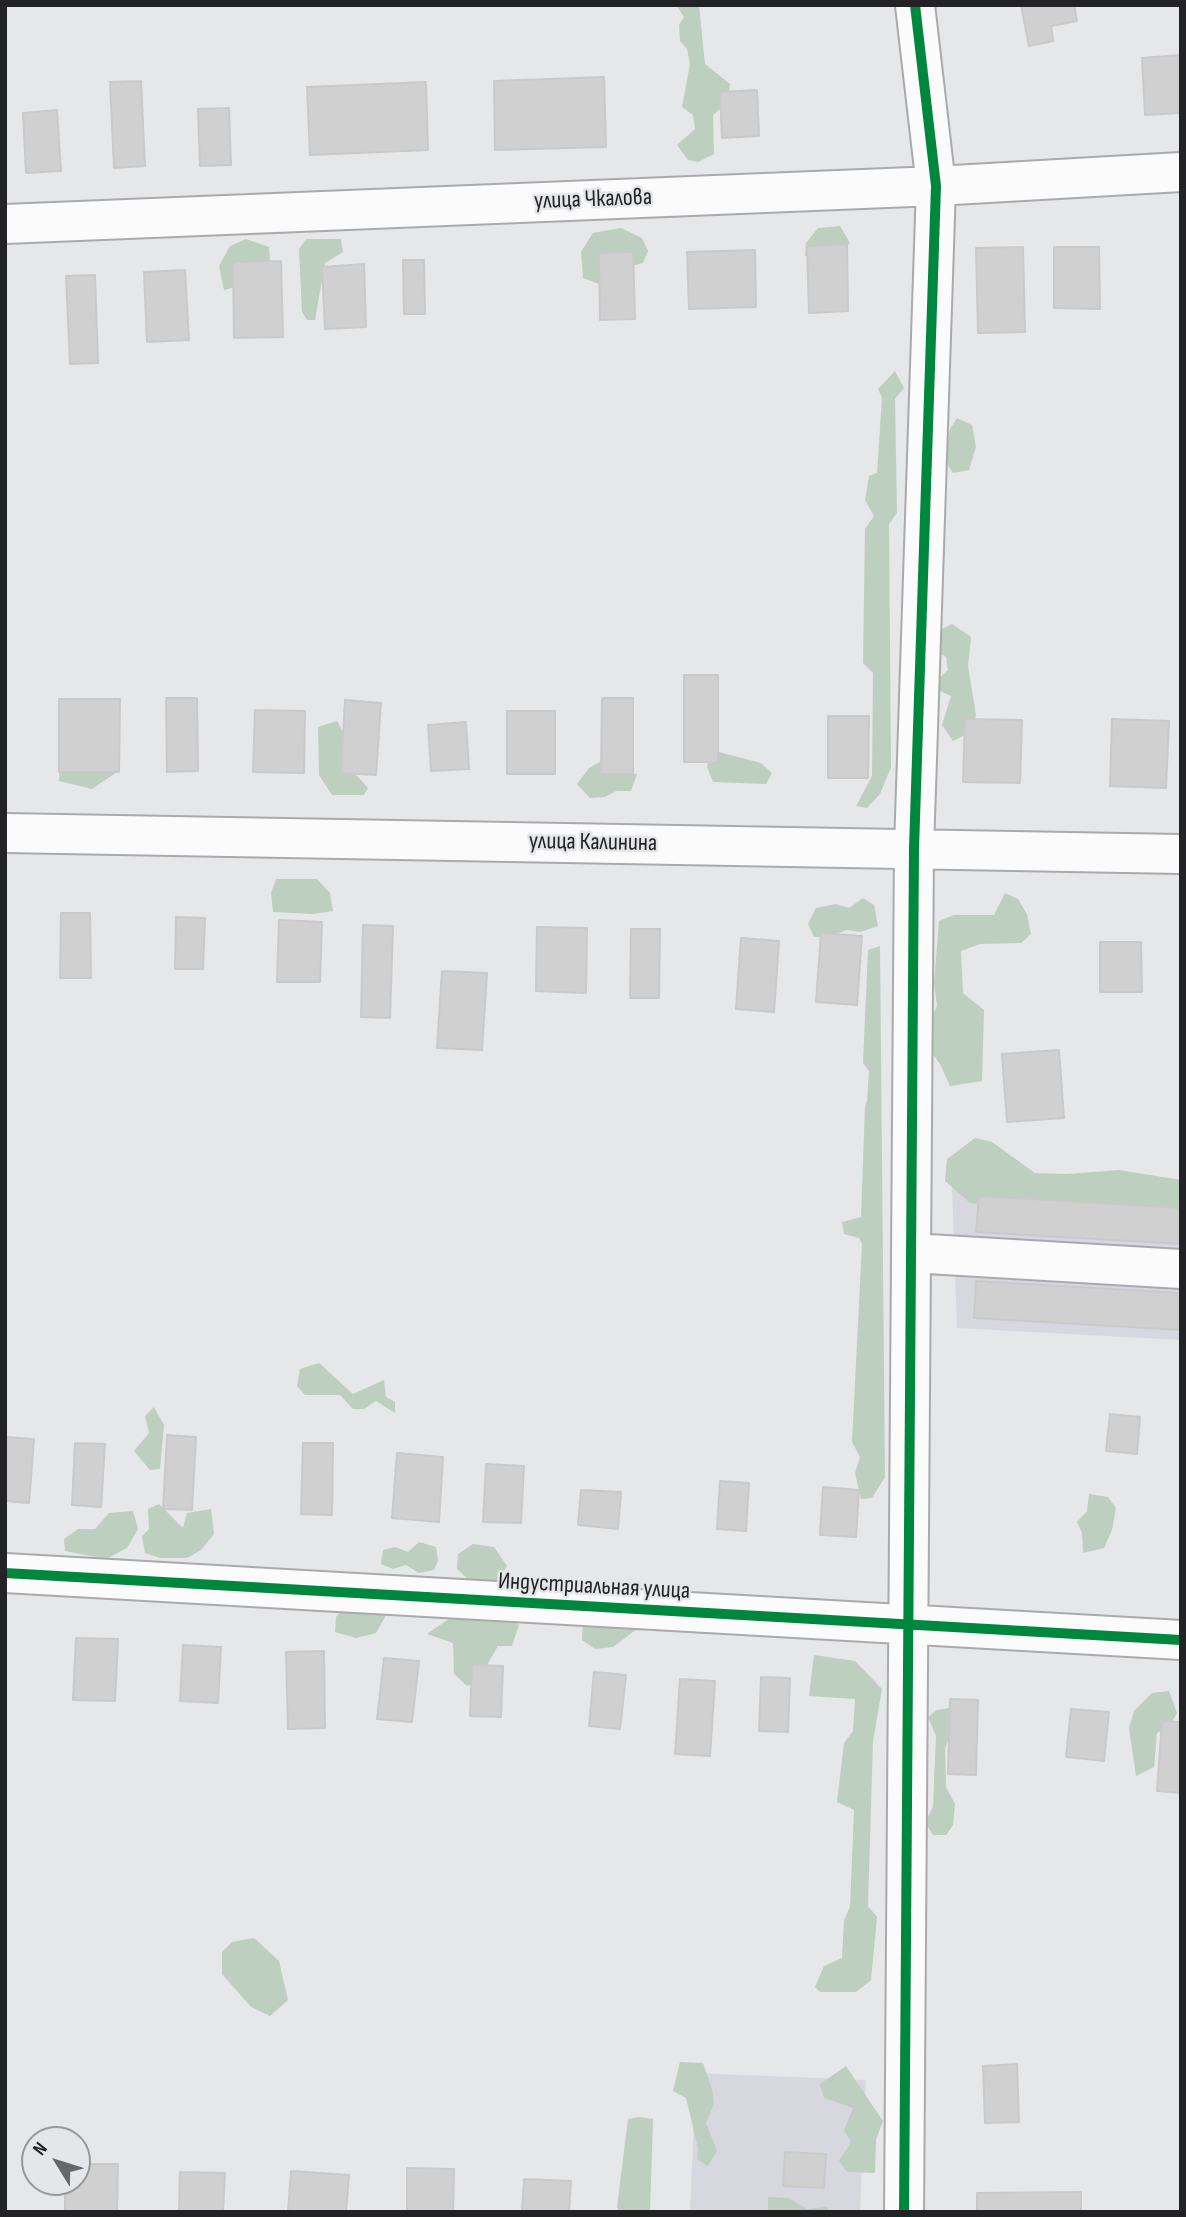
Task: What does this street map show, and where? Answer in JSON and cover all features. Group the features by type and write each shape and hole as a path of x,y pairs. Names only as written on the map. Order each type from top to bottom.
{"street":[{"path":"904,2212 914,848 936,186 915,5"},
{"name":"улица Чкалова","path":"5,224 936,186 1181,172"},
{"name":"улица Калинина","path":"5,833 1181,854"},
{"path":"911,1253 1181,1269"},
{"name":"Индустриальная улица","path":"5,1573 1181,1640"}],"shaded area":[{"path":"952,1187 1181,1193 1181,1340 957,1328"},
{"path":"696,2073 866,2080 860,2212 690,2212"}],"green space":[{"path":"676,5 699,5 705,64 730,84 728,102 713,115 714,154 698,162 688,160 677,145 695,129 693,115 682,107 690,64 687,49 680,41 679,25 684,17"},
{"path":"840,226 850,243 829,257 805,256 806,243 818,228"},
{"path":"621,228 642,238 648,251 643,263 625,268 599,284 583,278 581,252 593,233"},
{"path":"246,239 269,247 270,263 236,287 224,290 219,266 230,246"},
{"path":"306,239 341,239 343,252 325,263 315,320 307,320 302,312 299,249"},
{"path":"895,371 904,388 895,399 897,513 889,524 891,767 880,794 867,808 856,806 872,776 873,673 863,663 865,529 874,516 865,500 869,476 877,473 882,398 878,389"},
{"path":"957,418 972,425 976,447 969,470 953,473 945,461 950,429"},
{"path":"952,624 971,637 968,666 976,715 973,731 953,741 942,725 951,696 938,690 937,680 948,670 946,657 935,651 940,630"},
{"path":"337,721 346,737 343,772 356,775 368,788 364,795 332,795 319,775 318,727"},
{"path":"711,750 761,763 772,773 766,784 713,782 707,767"},
{"path":"605,759 620,772 637,774 631,791 616,791 605,797 590,798 577,784 589,768"},
{"path":"60,764 117,772 92,789 59,781"},
{"path":"276,879 317,879 330,893 333,911 314,914 273,912 271,893"},
{"path":"1005,893 1018,899 1027,914 1031,934 1021,943 980,944 961,951 963,993 984,1010 982,1081 950,1086 940,1064 921,1038 937,1006 934,983 939,921 954,915 994,915"},
{"path":"863,898 874,905 878,926 860,932 847,930 827,937 814,937 808,924 816,908 836,904 849,908"},
{"path":"880,946 885,1477 872,1498 861,1499 855,1473 860,1457 852,1442 862,1244 859,1238 844,1234 842,1222 861,1217 869,1071 863,1063 868,950"},
{"path":"975,1138 992,1142 1035,1173 1067,1174 1119,1170 1181,1180 1181,1215 970,1203 945,1181 947,1159"},
{"path":"319,1363 353,1394 384,1380 386,1397 395,1402 395,1413 376,1401 364,1409 353,1409 340,1395 305,1395 297,1386 300,1369"},
{"path":"154,1407 164,1425 160,1469 150,1470 134,1451 149,1433 145,1416"},
{"path":"1089,1494 1108,1497 1116,1508 1112,1530 1104,1548 1083,1553 1082,1533 1077,1522 1087,1511"},
{"path":"159,1504 183,1528 187,1513 211,1509 214,1534 201,1550 187,1558 160,1558 145,1553 142,1536 149,1529 148,1509"},
{"path":"133,1511 138,1529 127,1548 106,1559 65,1551 64,1539 78,1529 95,1529 109,1513"},
{"path":"419,1542 436,1547 438,1561 434,1570 419,1573 406,1565 393,1569 381,1564 383,1550 395,1547 408,1552"},
{"path":"473,1544 494,1547 507,1566 497,1582 470,1581 457,1569 458,1554"},
{"path":"353,1600 384,1605 385,1617 376,1633 356,1638 335,1632 336,1617"},
{"path":"469,1605 497,1608 519,1625 512,1646 498,1646 477,1682 467,1686 454,1674 453,1643 427,1634"},
{"path":"624,1615 637,1629 613,1647 595,1649 582,1640 583,1617"},
{"path":"814,1655 855,1661 882,1689 873,1741 868,1906 877,1917 871,1980 856,1992 820,1992 815,1987 824,1966 842,1958 844,1920 850,1907 854,1810 837,1802 844,1743 853,1731 855,1699 809,1696"},
{"path":"1169,1691 1177,1713 1170,1726 1157,1733 1154,1767 1136,1776 1129,1728 1134,1711 1152,1693"},
{"path":"954,1707 958,1718 945,1748 946,1787 955,1804 953,1825 946,1835 933,1835 925,1822 933,1807 936,1736 928,1717 937,1710"},
{"path":"254,1938 279,1961 288,2000 270,2016 251,2007 222,1974 222,1952 232,1942"},
{"path":"680,2062 703,2063 712,2089 714,2104 706,2123 717,2151 708,2166 697,2159 698,2148 686,2098 673,2091"},
{"path":"846,2066 883,2121 876,2140 875,2173 847,2172 839,2161 851,2142 844,2130 853,2108 824,2098 820,2084"},
{"path":"628,2119 653,2119 650,2212 619,2212 617,2207"},
{"path":"768,2197 789,2198 807,2209 826,2207 830,2212 768,2212"}],"building":[{"path":"1021,5 1074,5 1077,21 1051,26 1053,41 1029,46"},
{"path":"1181,55 1181,113 1145,115 1142,58"},
{"path":"604,77 606,147 495,150 494,81"},
{"path":"141,81 145,166 114,168 110,82"},
{"path":"426,82 428,150 310,155 307,87"},
{"path":"757,90 759,136 722,138 720,92"},
{"path":"229,108 231,165 200,166 198,109"},
{"path":"57,110 61,171 26,173 23,113"},
{"path":"847,244 848,311 809,313 807,246"},
{"path":"1023,247 1025,332 978,333 976,248"},
{"path":"1054,247 1099,247 1100,309 1054,308"},
{"path":"755,250 756,307 689,309 687,252"},
{"path":"633,252 635,319 600,320 599,253"},
{"path":"403,260 424,260 425,314 404,314"},
{"path":"281,261 283,337 234,338 233,262"},
{"path":"364,264 366,327 325,329 322,267"},
{"path":"185,270 189,340 147,342 144,272"},
{"path":"95,275 98,363 70,364 66,276"},
{"path":"684,675 718,675 718,762 684,762"},
{"path":"166,698 197,698 198,771 167,772"},
{"path":"602,698 633,698 633,774 601,774"},
{"path":"59,699 120,699 119,772 59,772"},
{"path":"345,700 381,703 376,775 341,773"},
{"path":"255,710 305,711 304,773 253,772"},
{"path":"507,711 555,711 555,774 507,774"},
{"path":"828,716 869,716 868,778 828,778"},
{"path":"965,719 1022,720 1020,783 963,782"},
{"path":"1112,719 1169,721 1166,788 1110,786"},
{"path":"466,722 469,769 431,771 428,725"},
{"path":"61,913 90,913 91,978 60,978"},
{"path":"176,917 205,918 203,969 175,969"},
{"path":"279,920 322,922 320,982 277,982"},
{"path":"363,925 393,926 390,1018 361,1017"},
{"path":"537,927 587,928 586,993 536,991"},
{"path":"631,929 660,929 659,998 630,998"},
{"path":"821,933 862,936 857,1005 816,1002"},
{"path":"741,938 779,941 774,1012 736,1009"},
{"path":"1100,942 1141,942 1142,992 1100,992"},
{"path":"442,971 487,973 482,1050 437,1048"},
{"path":"1059,1050 1064,1118 1007,1122 1002,1054"},
{"path":"979,1196 1181,1208 1181,1244 976,1232"},
{"path":"976,1281 1181,1293 1181,1330 974,1318"},
{"path":"1110,1414 1140,1417 1137,1454 1106,1451"},
{"path":"167,1435 196,1437 192,1510 163,1509"},
{"path":"5,1437 34,1439 29,1503 5,1501"},
{"path":"75,1443 105,1444 101,1507 72,1505"},
{"path":"303,1443 333,1443 332,1515 301,1514"},
{"path":"397,1453 443,1457 439,1522 392,1518"},
{"path":"486,1464 524,1466 521,1523 483,1522"},
{"path":"720,1481 749,1483 746,1531 717,1529"},
{"path":"823,1487 859,1490 856,1537 820,1535"},
{"path":"581,1490 621,1492 618,1529 578,1525"},
{"path":"76,1638 118,1639 115,1701 73,1700"},
{"path":"183,1645 221,1647 218,1703 180,1701"},
{"path":"324,1651 325,1728 288,1729 286,1652"},
{"path":"384,1658 419,1661 412,1722 377,1719"},
{"path":"472,1665 503,1666 501,1717 470,1716"},
{"path":"594,1672 626,1675 620,1729 589,1726"},
{"path":"761,1677 790,1678 788,1732 759,1731"},
{"path":"680,1679 715,1681 710,1756 675,1754"},
{"path":"950,1699 978,1700 976,1775 948,1774"},
{"path":"1071,1709 1109,1712 1104,1761 1066,1757"},
{"path":"1162,1721 1181,1722 1181,1793 1157,1791"},
{"path":"1017,2064 1019,2122 985,2123 983,2066"},
{"path":"785,2152 826,2154 824,2188 783,2186"},
{"path":"91,2164 118,2164 117,2212 65,2212 65,2196 91,2196"},
{"path":"407,2168 454,2169 453,2212 407,2212"},
{"path":"291,2171 349,2175 346,2212 288,2212"},
{"path":"180,2172 225,2173 223,2212 179,2212"},
{"path":"524,2179 571,2181 569,2212 522,2212"},
{"path":"1081,2192 1081,2212 977,2212 977,2193"}],"cycle path":[{"path":"904,2212 914,848 936,186 915,5"},
{"path":"5,1573 1181,1640"}]}
